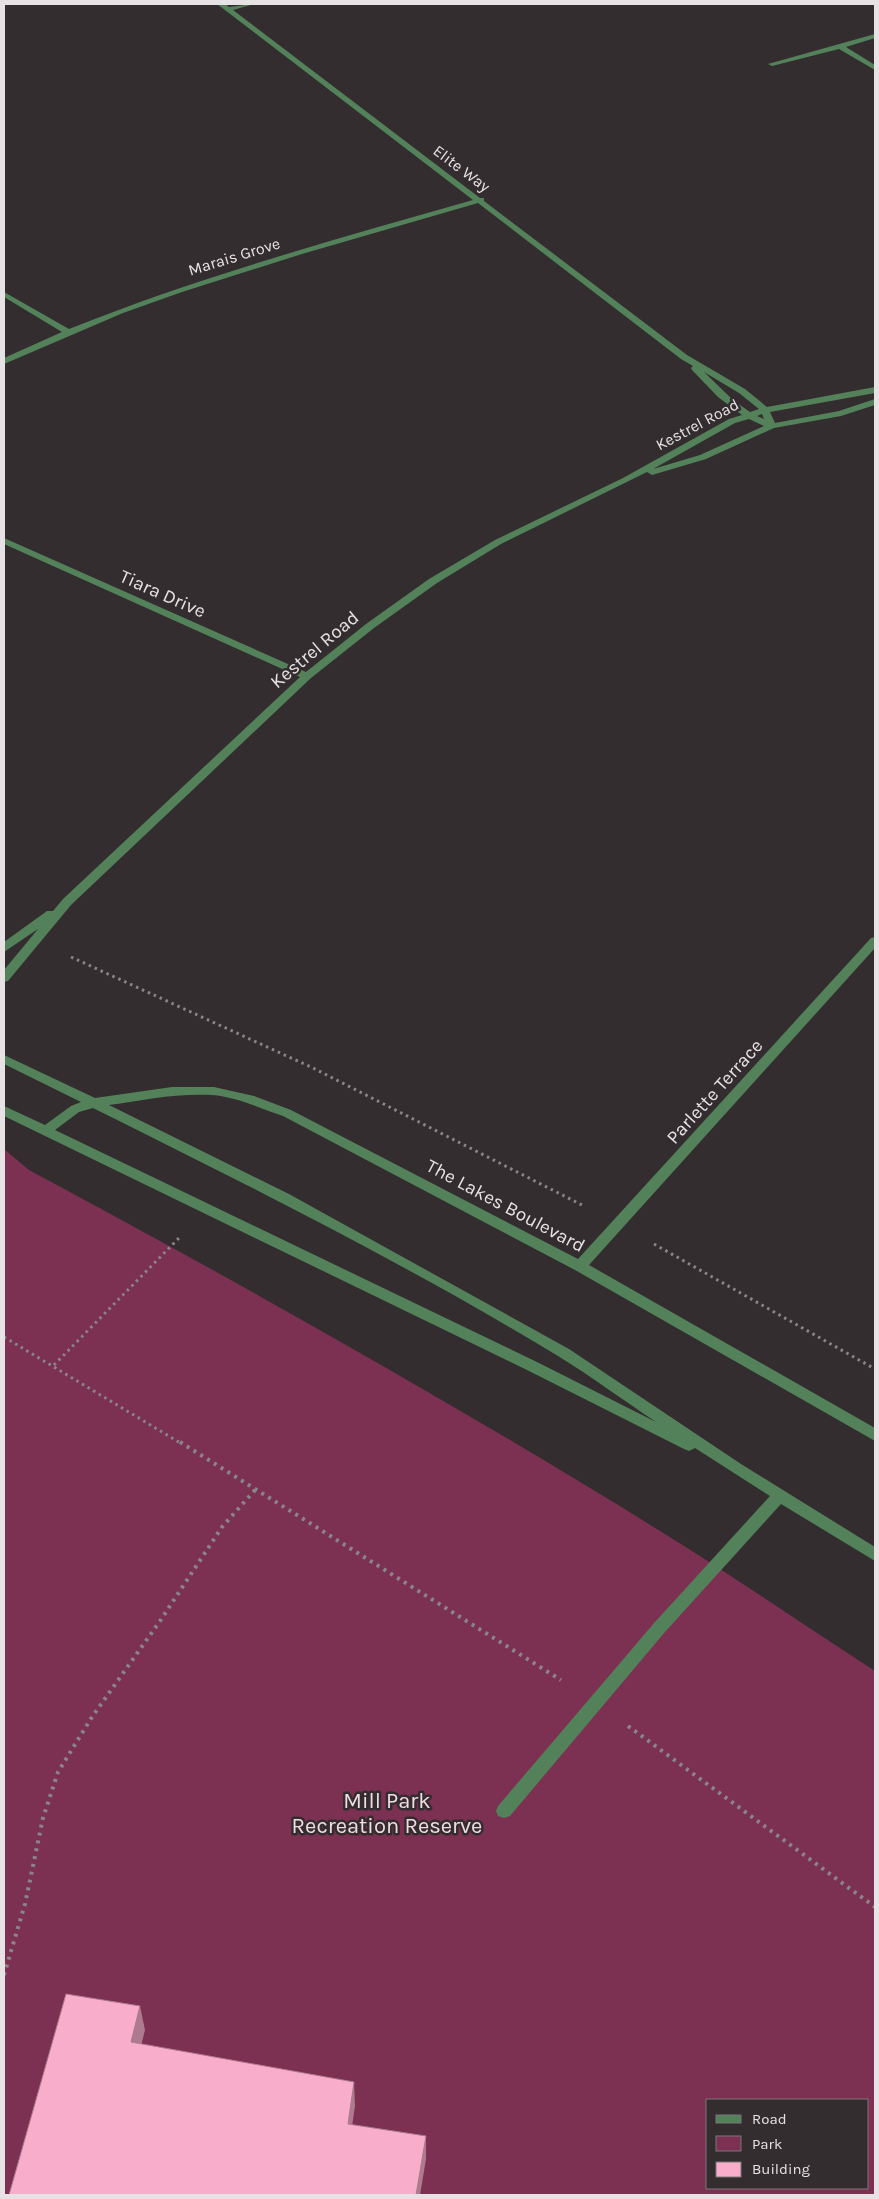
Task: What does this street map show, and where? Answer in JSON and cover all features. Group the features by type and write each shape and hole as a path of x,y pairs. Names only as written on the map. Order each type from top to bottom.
{"street":[{"path":"224,6 250,4"},
{"name":"Elite Way","path":"224,6 481,200 684,357 742,392 764,410 772,426"},
{"path":"772,64 875,36"},
{"path":"840,47 875,68"},
{"name":"Marais Grove","path":"4,361 68,332 200,282 481,200"},
{"path":"4,294 68,332"},
{"name":"Elite Way","path":"684,357 723,398 746,416 772,426"},
{"name":"Kestrel Road","path":"4,948 67,902 307,676 370,626 433,581 498,542 626,480 746,416 764,410 875,390"},
{"name":"Kestrel Road","path":"626,480 703,457 772,426 841,413 875,402"},
{"name":"Tiara Drive","path":"4,541 307,676"},
{"name":"Kestrel Road","path":"4,978 67,902"},
{"name":"Parlette Terrace","path":"580,1266 875,940"},
{"path":"4,1059 284,1197 564,1353 736,1468 875,1555"},
{"name":"The Lakes Boulevard","path":"46,1131 75,1110 94,1103 172,1091 214,1091 250,1098 287,1113 580,1266 875,1435"},
{"path":"4,1111 534,1367 736,1468"},
{"path":"504,1811 595,1702 780,1495"}],"path":[{"path":"35,941 313,1068 618,1225 729,1285 875,1369"},
{"path":"54,1365 181,1236"},
{"path":"4,1337 54,1365 394,1574 595,1702 875,1907"},
{"path":"4,1975 25,1904 43,1818 58,1772 92,1717 160,1621 222,1527 255,1490"}],"green space":[{"name":"Mill Park Recreation Reserve","path":"4,1149 29,1170 343,1343 575,1479 708,1561 875,1671 875,2195 4,2195"}],"building":[{"path":"66,1994 140,2006 131,2042 354,2082 348,2124 426,2136 416,2195 9,2195"}]}
